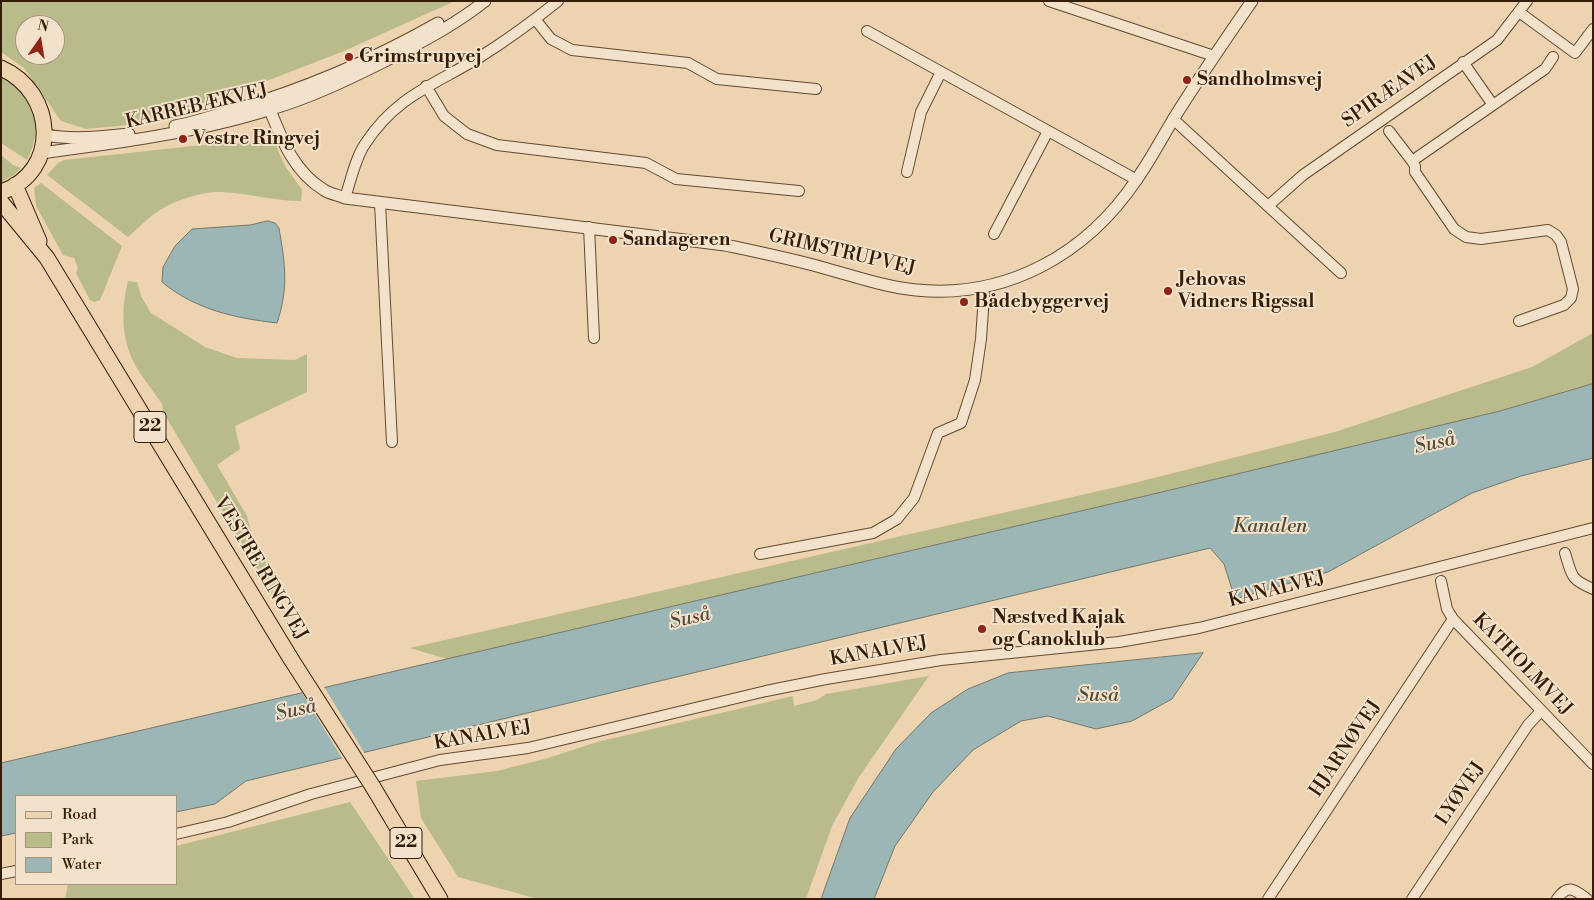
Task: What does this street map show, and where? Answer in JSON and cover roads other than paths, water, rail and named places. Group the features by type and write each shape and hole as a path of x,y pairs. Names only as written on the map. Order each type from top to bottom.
{"main road":[{"path":"1,68 15,75 34,94 42,114 45,135 34,166 16,185 1,192"},
{"name":"VESTRE RINGVEJ","path":"16,185 47,258"},
{"name":"VESTRE RINGVEJ","path":"1,202 47,258 291,659 373,787 440,899"}],"street":[{"name":"KARREBÆKVEJ","path":"40,153 138,140 226,122 348,68 413,37 464,9 484,1"},
{"name":"KARREBÆKVEJ","path":"45,135 62,138 87,138 137,133 268,105 339,84 469,14 484,1"},
{"path":"346,198 364,146 380,123 400,104 426,86 479,57 558,1"},
{"path":"1049,1 1214,56"},
{"name":"GRIMSTRUPVEJ","path":"268,105 287,149 309,179 325,191 346,198 725,245 774,255 886,285 908,289 947,291 983,287 1017,278 1040,268 1062,255 1094,231 1116,208 1137,180 1173,119 1252,1"},
{"name":"SPIRÆAVEJ","path":"1268,206 1303,174 1497,40 1527,1"},
{"path":"1519,12 1575,53 1591,35"},
{"path":"535,19 551,39 572,50 688,63 717,79 816,89"},
{"path":"867,31 1137,180"},
{"path":"1412,161 1545,69 1553,57"},
{"path":"1463,62 1493,104"},
{"path":"907,172 921,112 941,72"},
{"path":"426,86 444,116 467,134 497,145 646,163 676,178 799,191"},
{"path":"1173,119 1341,273"},
{"path":"994,234 1048,131"},
{"path":"1389,131 1412,161 1415,166 1415,172 1454,229 1466,237 1481,239 1548,230 1556,235 1561,242 1573,289 1571,298 1564,305 1519,321"},
{"path":"380,203 392,442"},
{"path":"590,227 594,338"},
{"path":"760,554 873,533 898,519 914,498 938,433 961,423 975,380 982,330 983,287"},
{"name":"KANALVEJ","path":"178,834 228,822 311,794 440,760 528,748 766,691 826,679 944,659 1119,642 1199,628 1593,528"},
{"path":"1566,553 1572,576 1578,582 1593,589"},
{"name":"KATHOLMVEJ","path":"1441,581 1448,609 1453,619 1593,764"},
{"name":"HJARNØVEJ","path":"1268,899 1453,619"},
{"name":"LYØVEJ","path":"1412,899 1528,725 1541,711"},
{"path":"1,874 15,871"},
{"path":"1557,899 1562,892 1568,889 1575,890 1587,899"}],"water":[{"path":"268,221 275,223 279,228 284,264 283,298 277,323 216,311 188,300 162,282 163,267 175,246 192,229 250,225"},
{"name":"Kanalen","path":"1593,384 1593,458 1521,476 1472,493 1328,572 1235,599 1224,564 1210,548 246,781 215,804 178,812 178,795 15,795 15,833 1,836 1,763 1145,496 1500,411"},
{"name":"Suså","path":"1203,653 1172,699 1132,721 1096,729 1048,716 1021,721 973,750 933,792 895,846 874,899 821,899 850,818 896,749 931,713 968,689 1008,673"}],"place":[{"name":"Grimstrupvej","path":"349,57"},
{"name":"Sandholmsvej","path":"1187,80"},
{"name":"Vestre Ringvej","path":"183,139"},
{"name":"Sandageren","path":"613,240"},
{"name":"Jehovas Vidners Rigssal","path":"1168,291"},
{"name":"Bådebyggervej","path":"964,302"},
{"name":"Næstved Kajak og Canoklub","path":"982,629"}]}
